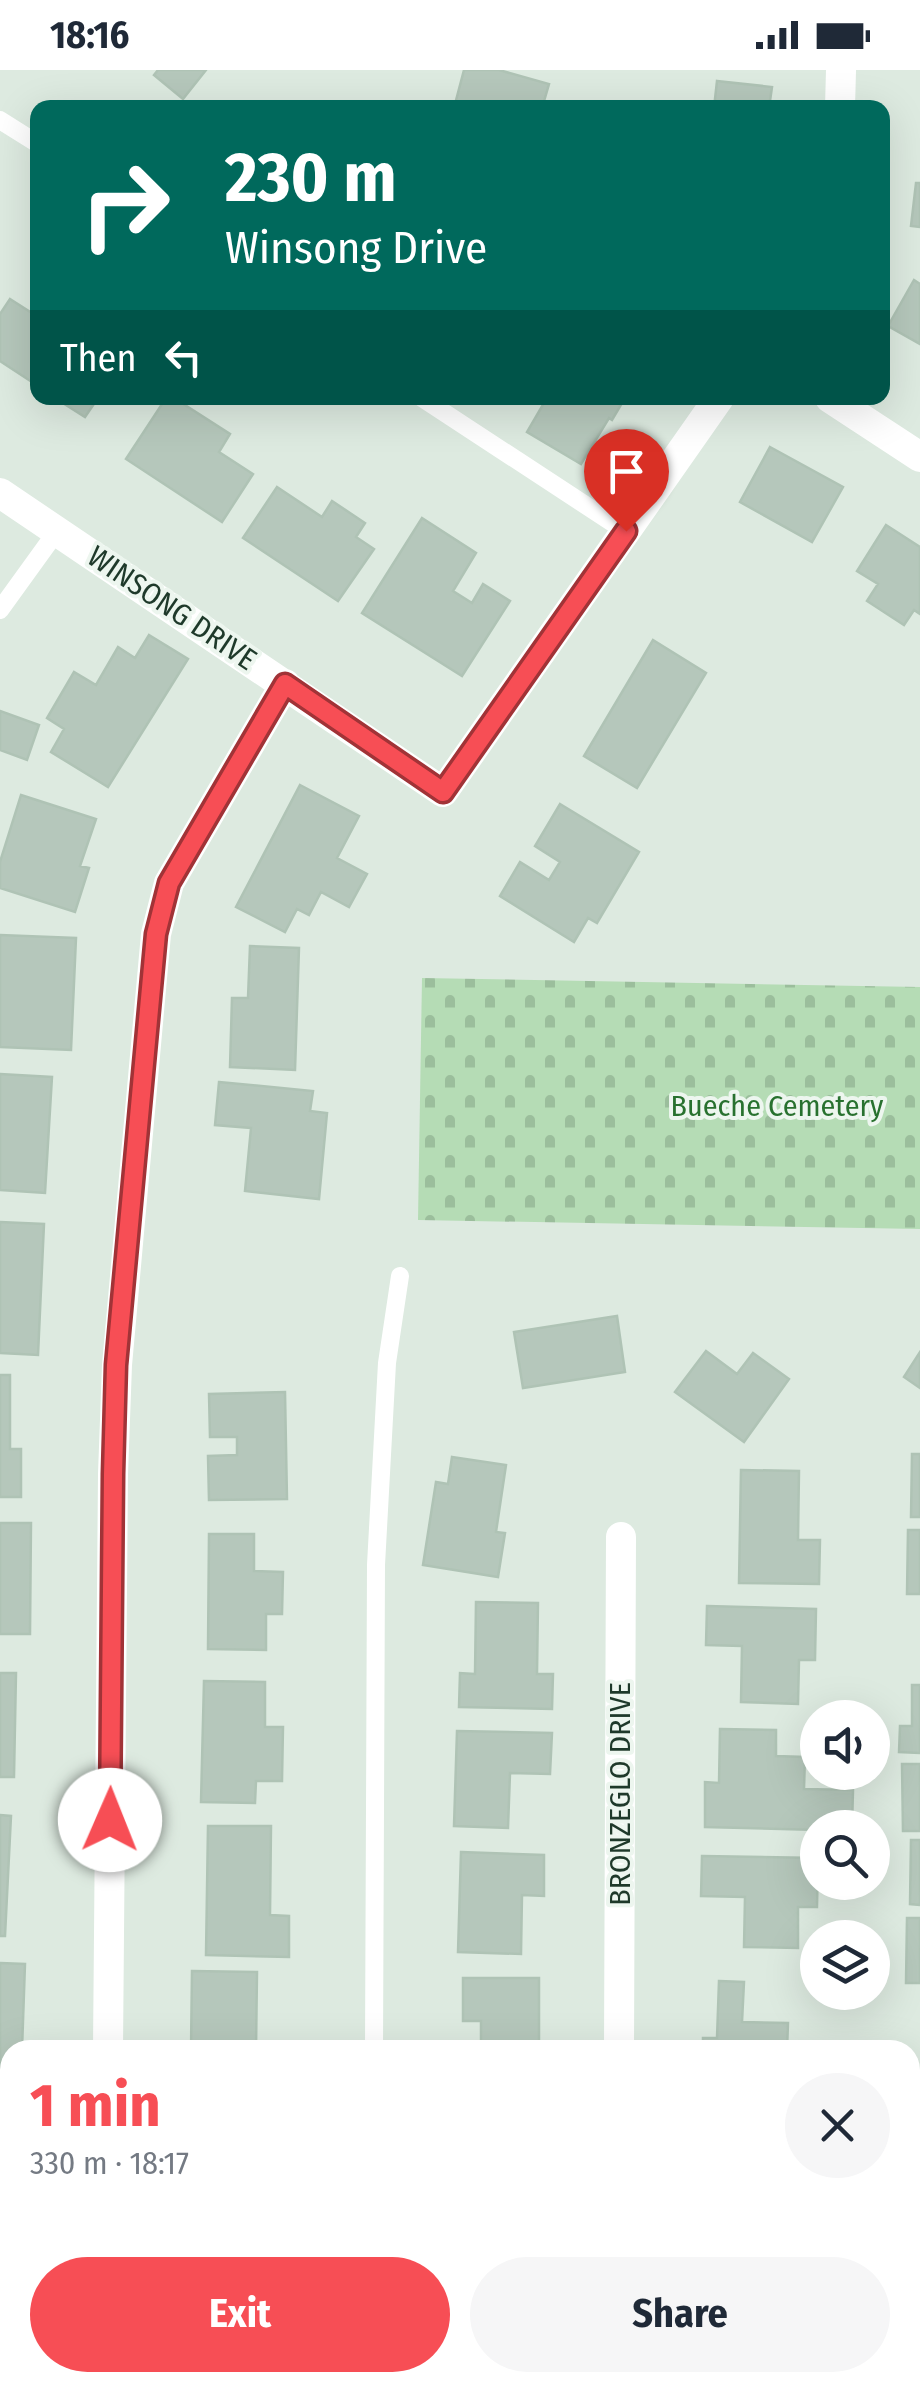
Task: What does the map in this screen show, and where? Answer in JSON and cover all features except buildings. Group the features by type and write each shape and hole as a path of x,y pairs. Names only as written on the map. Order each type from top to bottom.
{"street":[{"path":"840,100 841,70"},
{"path":"626,531 715,405"},
{"path":"840,405 920,458"},
{"name":"WINSONG DRIVE","path":"0,493 443,792 626,531"},
{"path":"108,2040 116,1365 156,934 169,883 285,684"},
{"name":"BRONZEGLO DRIVE","path":"619,2040 621,1538"}],"lane":[{"path":"0,120 30,139"},
{"path":"433,405 626,531"},
{"path":"0,610 57,531"},
{"path":"374,2040 376,1565 386,1363 400,1276"}],"green space":[{"name":"Bueche Cemetery","path":"422,978 920,987 920,1229 418,1220"}],"route":[{"path":"110,1820 116,1365 156,934 169,883 285,684 443,792 626,531"}]}
